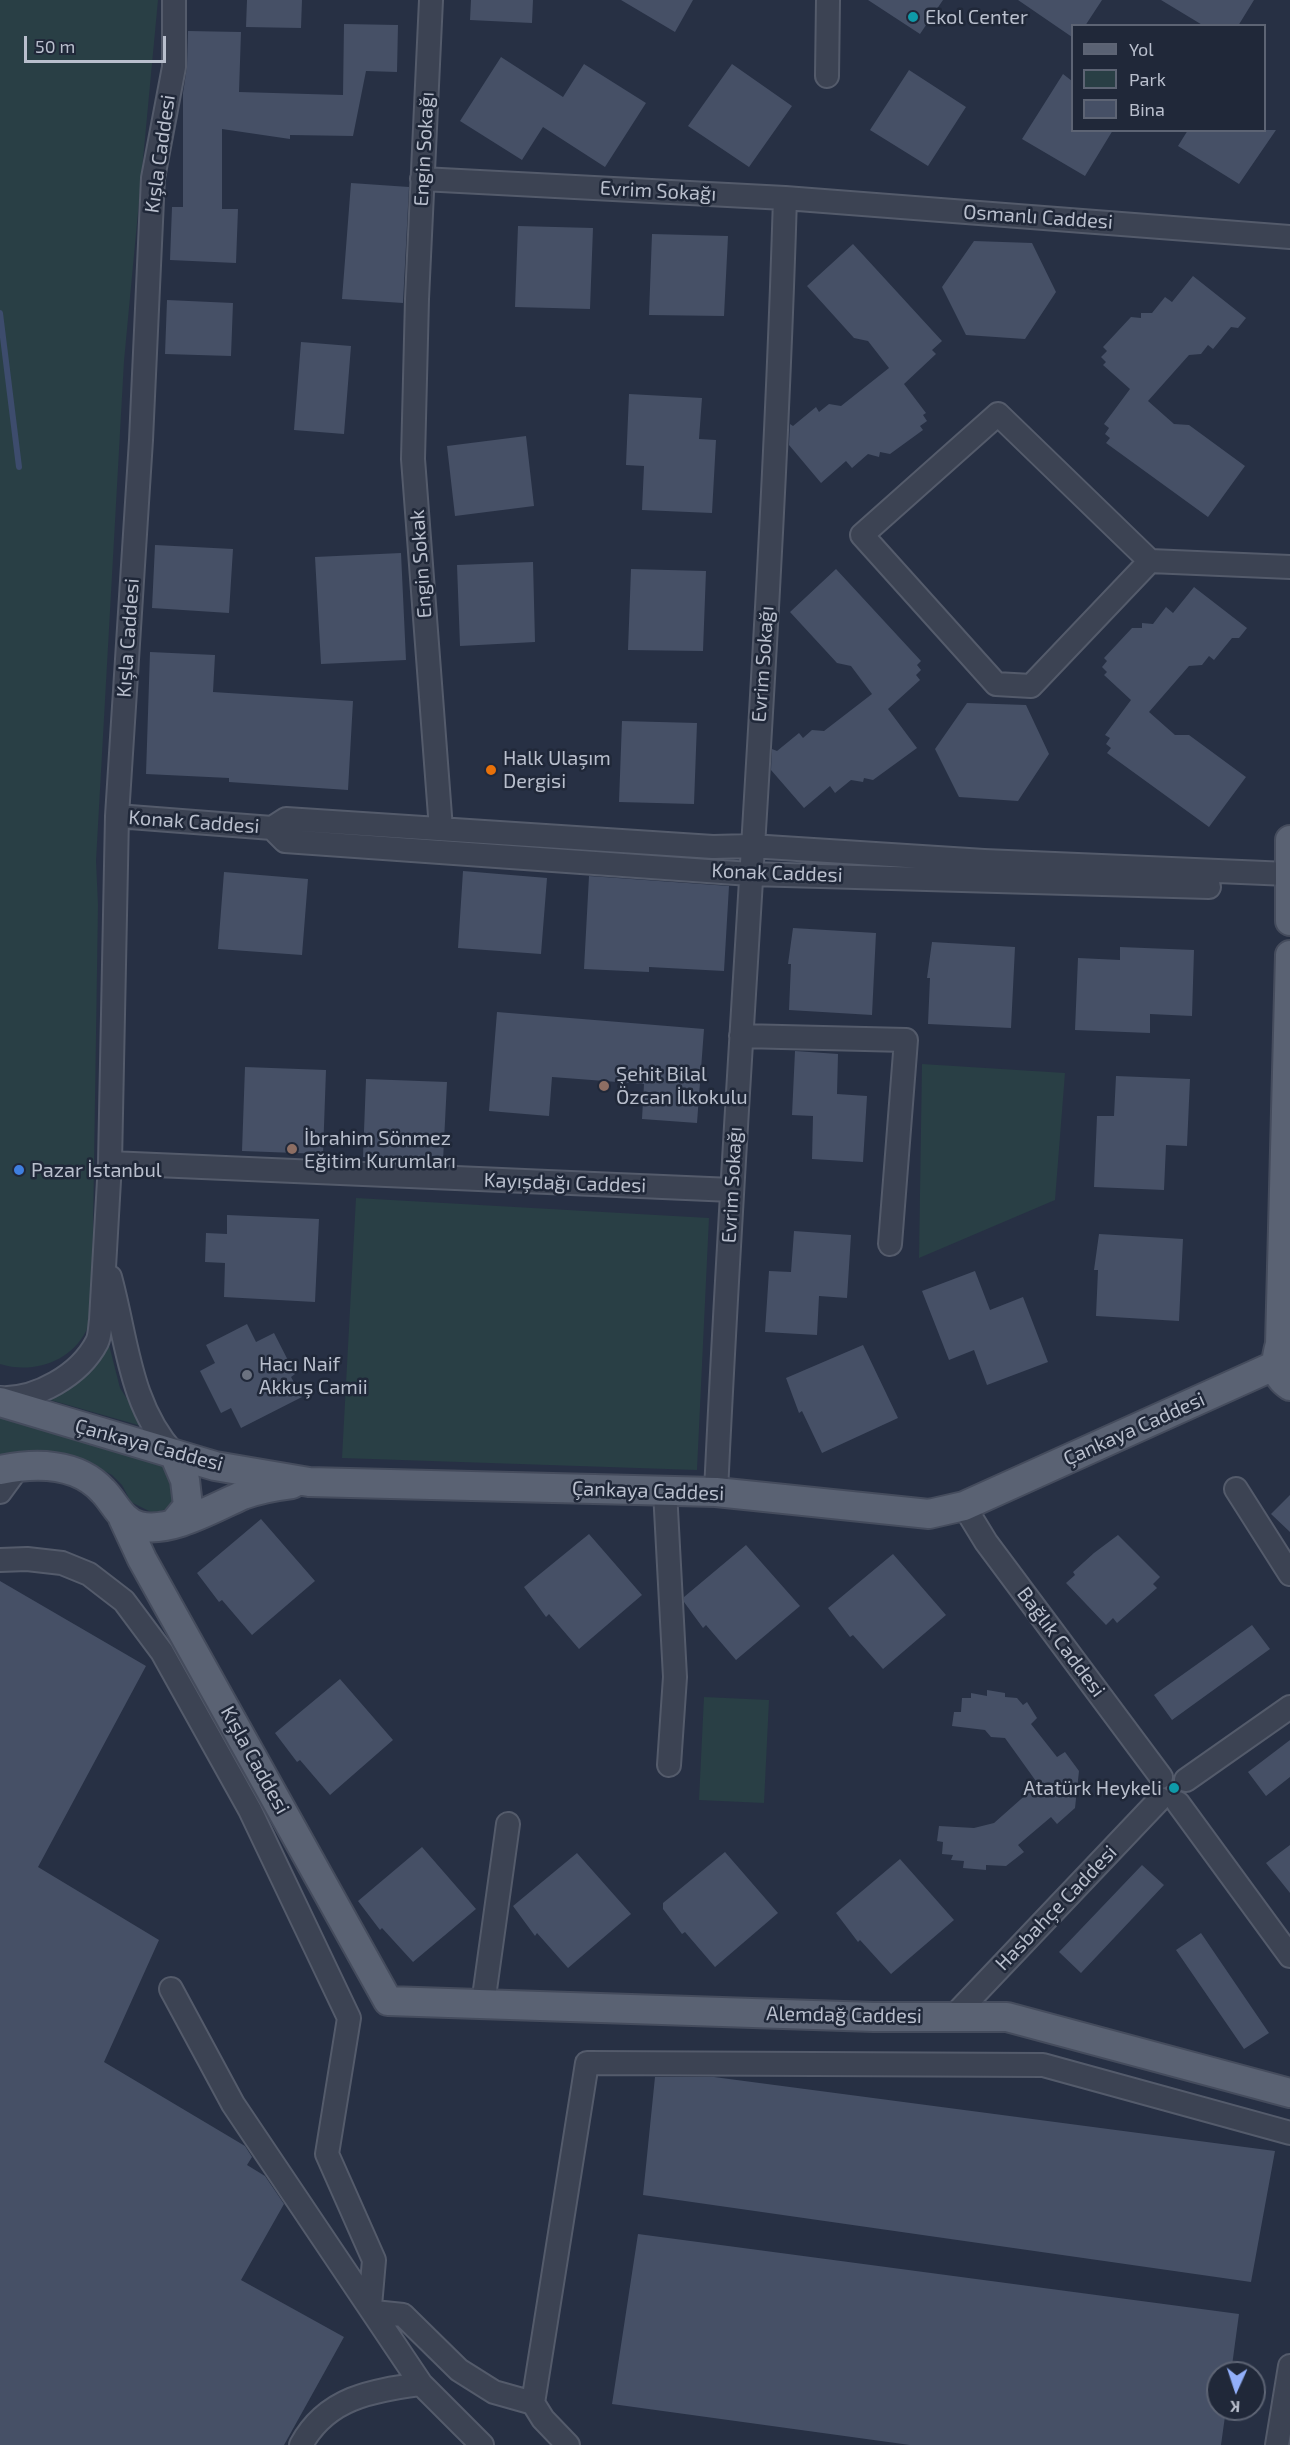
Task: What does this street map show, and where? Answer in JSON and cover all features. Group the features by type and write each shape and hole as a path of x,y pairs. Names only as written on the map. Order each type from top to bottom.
{"main road":[{"path":"1290,840 1290,921"},
{"path":"1285,1371 1280,1344 1290,955"},
{"name":"Çankaya Caddesi","path":"0,1400 215,1466 309,1482 716,1492 929,1514 964,1506 1285,1371"},
{"path":"174,1454 185,1480 188,1506 175,1522"},
{"name":"Kışla Caddesi","path":"10,1468 34,1464 55,1467 77,1474 102,1490 123,1518 142,1558 388,2001"},
{"path":"123,1518 139,1526 158,1526 208,1513 243,1495 309,1482"},
{"name":"Alemdağ Caddesi","path":"388,2001 874,2017 1007,2017 1290,2093"}],"street":[{"name":"Engin Sokağı","path":"417,298 431,0"},
{"path":"827,76 828,0"},
{"name":"Kışla Caddesi","path":"105,1261 110,1163 117,816 141,440 153,178 174,67 175,6"},
{"name":"Evrim Sokağı","path":"422,179 785,198 778,415 751,846 716,1492"},
{"name":"Osmanlı Caddesi","path":"785,198 1290,237"},
{"name":"Engin Sokak","path":"417,298 414,459 441,829"},
{"path":"1150,561 1031,686 996,684 862,535 998,414 1150,561 1290,567"},
{"name":"Konak Caddesi","path":"117,816 272,828 286,819 712,847 751,846 1289,882"},
{"name":"Konak Caddesi","path":"272,828 285,841 750,874 1289,882"},
{"path":"741,1036 906,1040 890,1244"},
{"name":"Kayışdağı Caddesi","path":"110,1163 732,1190"},
{"path":"0,1400 28,1394 54,1384 86,1358 98,1341 105,1261"},
{"path":"105,1261 135,1384 150,1422 174,1454"},
{"path":"0,1492 10,1468"},
{"path":"1236,1489 1290,1574"},
{"path":"665,1491 675,1694 669,1765"},
{"name":"Bağlık Caddesi","path":"964,1506 986,1542 1166,1793 1290,1956"},
{"path":"0,1560 27,1558 62,1563 89,1574 124,1601 162,1652 250,1810 349,2018 327,2154 374,2260 372,2309"},
{"path":"1166,1793 1188,1791 1186,1780 1290,1707"},
{"name":"Hasbahçe Caddesi","path":"953,2017 1166,1793"},
{"path":"483,2004 508,1824"},
{"path":"171,1989 233,2104 422,2384 482,2445"},
{"path":"568,2445 543,2419 533,2403 587,2063 1043,2065 1290,2133"},
{"path":"372,2309 403,2315 459,2370 495,2392 533,2403"},
{"path":"1277,2445 1290,2366"},
{"path":"301,2445 325,2414 350,2398 378,2390 422,2384"}],"green space":[{"path":"0,0 158,0 124,361 96,861 98,905 92,1293 89,1323 79,1342 60,1358 49,1363 24,1368 0,1364"},
{"path":"922,1064 1065,1073 1055,1200 919,1258"},
{"path":"356,1198 709,1218 697,1470 342,1458"},
{"path":"104,1337 107,1337 120,1388 145,1427 40,1397 89,1372"},
{"path":"0,1416 166,1467 178,1487 173,1504 167,1509 153,1513 131,1502 122,1485 112,1475 80,1458 66,1455 0,1461"},
{"path":"704,1697 769,1700 764,1803 699,1800"}],"building":[{"path":"247,0 302,0 301,28 246,27"},
{"path":"471,0 533,0 532,23 470,20"},
{"path":"621,0 693,0 675,32"},
{"name":"Ekol Center","path":"868,0 943,0 920,34"},
{"path":"1018,0 1102,0 1086,24 1071,24 1071,36"},
{"path":"1161,0 1254,0 1239,24 1201,24"},
{"path":"344,24 398,25 397,72 366,71 353,136 290,135 290,139 222,129 222,209 238,209 236,263 170,260 172,207 183,207 183,93 187,67 188,31 241,32 239,92 343,95"},
{"path":"501,57 563,97 584,64 646,103 605,167 543,127 522,160 460,121"},
{"path":"732,64 792,106 749,167 688,126"},
{"path":"909,70 966,107 928,166 870,130"},
{"path":"1063,74 1071,80 1071,132 1112,132 1085,176 1022,139"},
{"path":"1276,130 1239,184 1178,146 1187,132"},
{"path":"351,183 409,187 403,303 342,299"},
{"path":"518,226 593,228 590,309 515,307"},
{"path":"652,234 728,236 724,316 649,315"},
{"path":"974,241 1032,243 1056,292 1025,339 966,335 942,287"},
{"path":"853,244 942,341 932,350 936,354 904,384 926,413 923,415 927,421 920,426 923,430 890,454 880,452 879,457 868,454 852,468 846,461 821,483 789,445 790,424 793,426 816,407 819,412 829,404 841,406 889,368 868,341 854,338 807,286"},
{"path":"1193,276 1246,318 1238,328 1231,327 1213,349 1208,345 1201,354 1189,355 1148,401 1174,424 1189,425 1245,466 1208,517 1106,443 1110,438 1105,434 1109,428 1104,424 1130,389 1103,365 1106,362 1101,357 1107,351 1103,347 1131,317 1141,318 1141,313 1152,313 1165,297 1172,302"},
{"path":"167,300 233,303 231,356 165,354"},
{"path":"301,342 351,346 344,434 294,430"},
{"path":"629,394 702,398 699,439 716,440 712,513 642,510 644,466 626,465"},
{"path":"526,436 534,506 455,516 447,446"},
{"path":"155,545 233,549 229,613 152,608"},
{"path":"401,553 406,660 321,664 315,557"},
{"path":"533,562 535,642 460,646 457,565"},
{"path":"631,569 706,571 703,651 628,650"},
{"path":"836,569 921,661 917,665 921,670 916,675 920,680 888,709 917,748 873,780 864,778 863,782 851,780 835,793 830,786 804,808 771,770 772,749 777,751 799,733 803,738 812,730 824,731 872,694 851,666 837,663 790,612"},
{"path":"1194,587 1247,628 1239,638 1232,638 1214,660 1209,656 1202,665 1189,666 1149,712 1175,735 1189,735 1246,777 1209,827 1107,753 1111,748 1106,744 1110,738 1105,735 1131,700 1104,675 1107,672 1102,667 1107,661 1104,658 1132,628 1142,628 1142,623 1153,624 1166,607 1173,613"},
{"path":"150,652 215,655 213,692 353,701 348,790 229,782 229,778 146,774"},
{"path":"967,703 1026,705 1049,754 1018,801 959,797 935,749"},
{"path":"622,721 697,723 694,804 619,802"},
{"path":"463,871 547,878 541,954 458,948"},
{"path":"224,872 308,879 302,955 218,949"},
{"path":"589,876 729,886 724,971 649,967 649,972 584,969"},
{"path":"793,928 876,933 872,1015 789,1010 791,964 788,964"},
{"path":"932,942 1015,947 1011,1028 928,1024 930,978 927,978"},
{"path":"1120,947 1194,950 1192,1016 1150,1014 1150,1033 1075,1030 1078,958 1120,960"},
{"path":"497,1012 704,1029 697,1123 642,1119 644,1084 552,1077 549,1116 489,1111"},
{"path":"795,1051 838,1054 837,1094 867,1096 863,1162 812,1159 813,1116 792,1115"},
{"path":"245,1067 326,1070 323,1154 242,1151"},
{"path":"1116,1076 1190,1079 1187,1146 1166,1145 1164,1190 1094,1187 1097,1116 1114,1116"},
{"path":"366,1079 447,1082 443,1161 363,1157"},
{"path":"227,1215 319,1219 315,1302 224,1297 225,1263 205,1262 206,1233 227,1234"},
{"path":"794,1231 851,1235 847,1298 819,1296 817,1335 765,1332 769,1271 791,1272"},
{"path":"1099,1234 1183,1239 1179,1321 1096,1316 1098,1270 1094,1270"},
{"path":"975,1271 990,1310 1023,1297 1048,1362 987,1385 974,1350 949,1360 922,1291"},
{"name":"Hacı Naif Akkuş Camii","path":"247,1324 256,1342 274,1333 295,1374 291,1377 302,1397 241,1428 231,1408 221,1413 200,1371 215,1363 206,1345"},
{"path":"863,1345 898,1418 822,1453 802,1411 799,1413 786,1378"},
{"path":"1290,1495 1290,1532 1271,1514"},
{"path":"261,1519 315,1581 252,1635 222,1600 219,1602 197,1573"},
{"path":"589,1534 642,1595 579,1649 549,1614 546,1617 524,1587"},
{"path":"1118,1535 1160,1577 1153,1584 1157,1588 1117,1623 1113,1618 1106,1625 1066,1583 1075,1575 1073,1572"},
{"path":"746,1545 800,1606 736,1660 706,1625 703,1628 684,1602 684,1597"},
{"path":"893,1554 946,1615 883,1669 853,1635 850,1637 828,1608"},
{"path":"0,1581 146,1666 38,1867 159,1940 104,2062 245,2146 252,2157 247,2165 265,2176 284,2204 241,2280 344,2337 284,2445 0,2445"},
{"path":"1252,1625 1270,1649 1172,1720 1154,1695"},
{"path":"340,1679 393,1740 330,1795 300,1760 297,1762 275,1733"},
{"path":"987,1690 1005,1693 1005,1697 1017,1698 1023,1705 1027,1702 1037,1718 1031,1724 1057,1757 1065,1752 1079,1771 1075,1808 1057,1824 1051,1817 1018,1845 1024,1852 1006,1866 986,1865 986,1870 963,1868 964,1861 951,1860 953,1855 942,1854 943,1842 937,1841 939,1826 974,1828 994,1823 1038,1784 1005,1738 991,1737 985,1730 952,1726 954,1712 961,1712 962,1698 971,1698 971,1693 987,1696"},
{"path":"1290,1740 1290,1777 1266,1796 1248,1772"},
{"path":"1290,1845 1290,1893 1266,1863"},
{"path":"422,1847 476,1909 413,1962 382,1928 380,1930 358,1901"},
{"path":"725,1852 778,1913 715,1967 685,1932 682,1934 663,1909 663,1903"},
{"path":"577,1853 631,1914 568,1968 537,1933 535,1936 513,1906"},
{"path":"900,1859 954,1920 891,1974 860,1940 858,1942 836,1913"},
{"path":"1142,1865 1164,1885 1081,1973 1059,1952"},
{"path":"1201,1933 1269,2033 1244,2049 1176,1950"},
{"path":"655,2077 714,2077 1275,2151 1251,2282 643,2195"},
{"path":"638,2234 1239,2314 1233,2361 1206,2361 1206,2421 1224,2421 1221,2445 910,2445 612,2404"}],"waterway":[{"path":"0,313 19,467"}],"place":[{"name":"Ekol Center","path":"913,17"},
{"name":"Halk Ulaşım Dergisi","path":"491,770"},
{"name":"Şehit Bilal Özcan İlkokulu","path":"604,1086"},
{"name":"İbrahim Sönmez Eğitim Kurumları","path":"292,1149"},
{"name":"Pazar İstanbul","path":"19,1170"},
{"name":"Hacı Naif Akkuş Camii","path":"247,1375"},
{"name":"Atatürk Heykeli","path":"1174,1788"}]}
